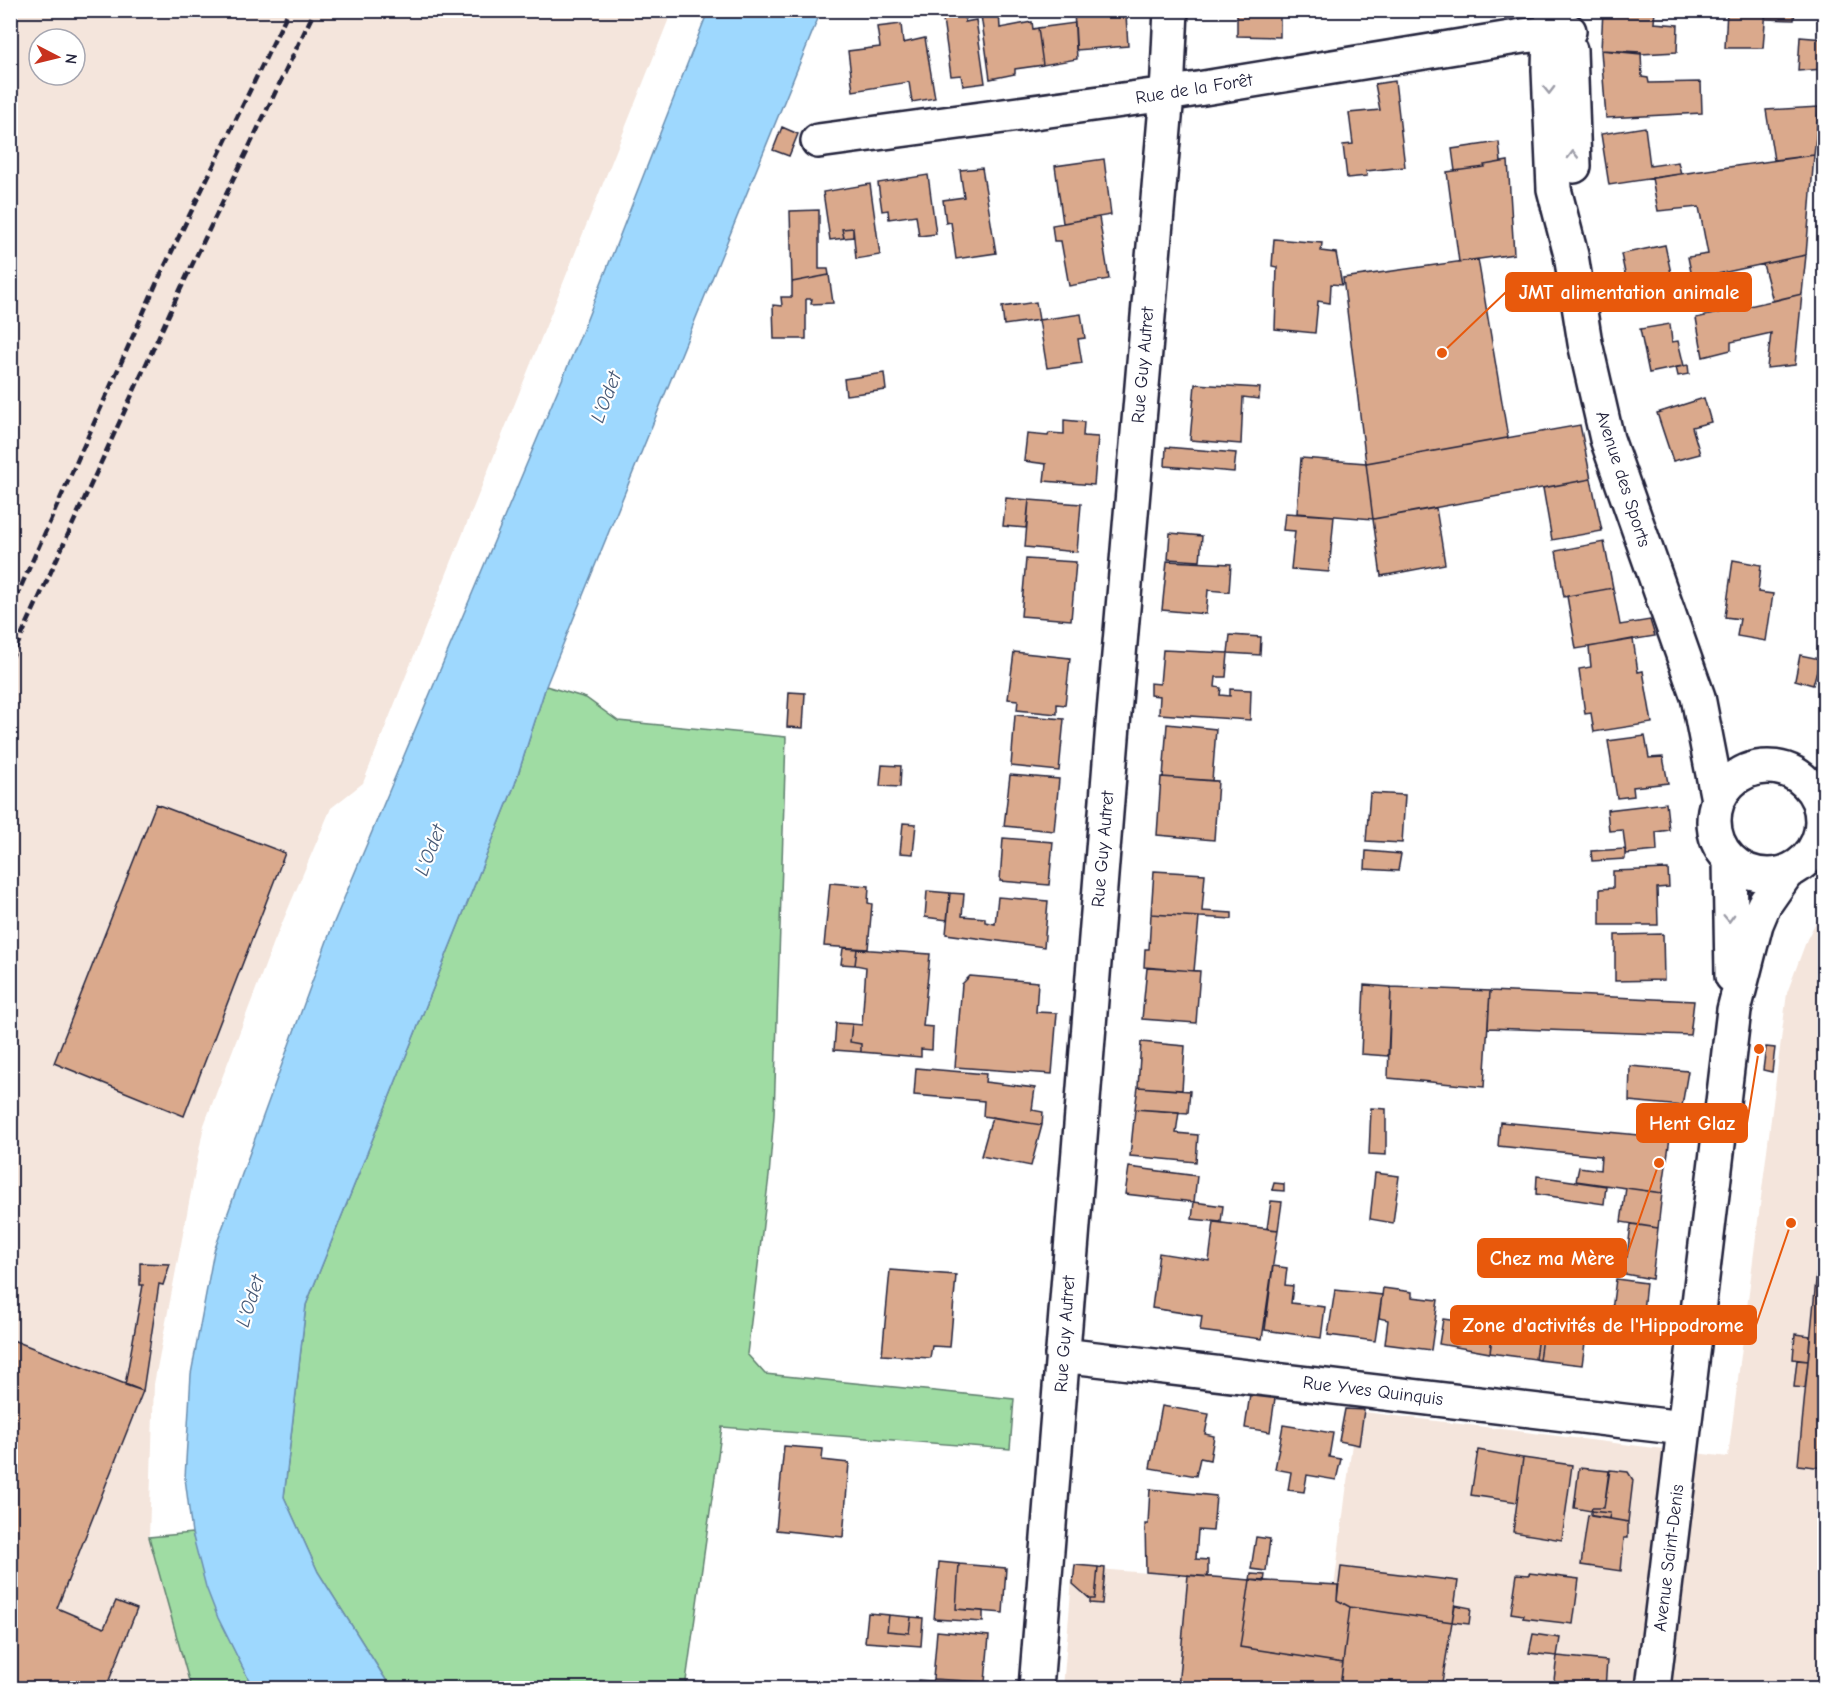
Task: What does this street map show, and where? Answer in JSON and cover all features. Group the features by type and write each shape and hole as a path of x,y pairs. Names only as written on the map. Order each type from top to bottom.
{"street":[{"name":"Rue Guy Autret","path":"1036,1689 1167,94 1171,10"},
{"name":"Rue de la Forêt","path":"818,141 1167,94 1560,21"},
{"name":"Avenue des Sports","path":"1560,21 1550,106 1554,189 1571,255 1585,343 1607,439 1698,697 1718,800"},
{"name":"Avenue des Sports","path":"1698,697 1737,752 1758,768"},
{"path":"1683,1428 1734,1010 1756,924 1764,905 1787,872 1812,853 1821,833 1813,775 1781,769 1758,768 1742,774 1728,785 1718,800 1714,821 1715,831 1722,851 1730,860 1756,874 1771,875 1787,872"},
{"path":"1730,860 1728,890 1734,1010"},
{"name":"Rue Yves Quinquis","path":"1062,1354 1683,1428"},
{"name":"Avenue Saint-Denis","path":"1653,1689 1683,1428"}],"shaded area":[{"path":"11,11 672,11 363,783 331,808 274,942 204,1125 154,1384 149,1537 191,1688 11,1688"},
{"path":"1824,907 1824,1688 1063,1688 1073,1567 1334,1588 1356,1411 1728,1457 1787,993 1807,939"}],"green space":[{"path":"546,686 586,698 618,721 786,737 774,1115 769,1176 747,1354 765,1374 1014,1399 1010,1449 722,1427 685,1688 391,1688 318,1572 284,1497 306,1305 515,784"},
{"path":"192,1533 218,1617 253,1688 191,1688 149,1537"}],"water":[{"name":"L'Odet","path":"708,11 821,11 546,686 515,784 306,1305 284,1497 318,1572 391,1688 253,1688 218,1618 206,1587 192,1533 185,1478 191,1374 214,1251 332,927 580,337"}],"building":[{"path":"921,10 964,10 965,22 976,20 985,83 963,86 961,75 951,76 942,12 921,15"},
{"path":"1074,10 1103,10 1104,17 1126,15 1128,46 1076,50"},
{"path":"1232,10 1280,10 1280,37 1237,36 1237,12"},
{"path":"1280,10 1296,10 1296,16 1280,16"},
{"path":"1603,10 1655,10 1654,23 1678,25 1677,52 1641,54 1601,50"},
{"path":"1727,10 1766,10 1763,48 1725,48"},
{"path":"1766,10 1795,10 1794,20 1765,19"},
{"path":"999,12 1000,28 1032,22 1033,29 1038,28 1043,65 1015,69 1015,74 990,79 981,15"},
{"path":"1075,23 1077,59 1043,65 1038,28"},
{"path":"901,24 903,43 925,38 935,98 912,102 909,82 853,91 848,51 880,47 877,27"},
{"path":"1800,37 1824,39 1823,69 1798,71"},
{"path":"1601,50 1641,52 1642,77 1648,78 1649,83 1701,82 1702,113 1606,118"},
{"path":"1395,81 1405,167 1366,171 1367,176 1347,178 1343,145 1353,144 1349,113 1380,110 1375,84"},
{"path":"1819,107 1814,155 1774,160 1766,110"},
{"path":"782,127 798,134 789,156 773,150"},
{"path":"1645,127 1650,166 1678,162 1681,174 1609,185 1601,134"},
{"path":"1499,142 1501,162 1484,165 1485,167 1455,171 1452,149"},
{"path":"1814,155 1806,255 1629,293 1621,254 1665,245 1672,278 1691,272 1688,257 1708,254 1699,207 1658,211 1652,178"},
{"path":"1104,159 1111,215 1063,223 1055,166"},
{"path":"1508,161 1514,254 1459,262 1447,172 1485,167 1484,165"},
{"path":"982,168 996,253 956,259 951,222 946,223 943,200 964,197 960,170"},
{"path":"928,175 936,234 919,236 916,215 889,219 888,210 882,211 878,183"},
{"path":"870,184 880,255 856,259 853,228 842,229 844,238 830,240 823,192"},
{"path":"819,210 819,269 828,269 829,275 792,282 790,211"},
{"path":"1099,217 1109,279 1069,286 1061,241 1054,241 1052,225"},
{"path":"853,228 853,237 844,238 842,229"},
{"path":"1274,239 1322,243 1321,251 1336,253 1342,285 1331,284 1330,303 1318,301 1315,333 1275,329 1277,267 1272,266"},
{"path":"1806,255 1802,294 1773,301 1763,264"},
{"path":"1478,259 1508,438 1366,463 1343,278"},
{"path":"829,275 833,303 811,304 812,299 806,299 806,339 774,339 773,305 782,306 781,297 792,297 792,282"},
{"path":"1802,294 1795,365 1767,368 1771,333 1731,342 1731,350 1703,357 1696,318"},
{"path":"1036,302 1039,320 1004,325 1002,307"},
{"path":"1081,314 1085,338 1078,339 1082,363 1047,368 1039,320"},
{"path":"1670,324 1672,342 1678,341 1684,366 1649,373 1640,329"},
{"path":"1688,365 1689,374 1678,376 1676,367"},
{"path":"884,373 886,390 846,395 844,379"},
{"path":"1195,384 1260,388 1259,399 1243,397 1241,444 1190,440"},
{"path":"1704,398 1711,422 1692,427 1700,454 1673,461 1657,413"},
{"path":"1064,420 1084,422 1083,436 1098,437 1094,485 1044,481 1046,464 1024,461 1027,434 1048,436 1049,433 1064,434"},
{"path":"1580,425 1591,479 1373,519 1366,463"},
{"path":"1166,447 1236,453 1234,472 1165,466"},
{"path":"1301,458 1366,463 1373,519 1297,513"},
{"path":"1591,479 1602,531 1552,540 1543,488"},
{"path":"1006,498 1029,500 1026,528 1003,526"},
{"path":"1029,500 1081,504 1077,552 1025,547"},
{"path":"1436,508 1445,564 1381,576 1373,519"},
{"path":"1285,513 1334,516 1329,572 1291,569 1295,531 1283,530"},
{"path":"1170,533 1202,536 1200,561 1168,559"},
{"path":"1604,542 1613,588 1564,597 1556,551"},
{"path":"1026,559 1076,562 1071,620 1021,616"},
{"path":"1733,560 1761,565 1758,592 1773,594 1766,641 1737,636 1740,619 1725,617"},
{"path":"1167,561 1231,564 1229,592 1208,590 1206,614 1162,610"},
{"path":"1613,588 1620,625 1650,620 1655,636 1576,649 1567,596"},
{"path":"1230,635 1261,637 1260,655 1228,653"},
{"path":"1633,639 1638,672 1643,671 1652,723 1594,732 1591,713 1585,714 1579,669 1591,667 1589,647"},
{"path":"1163,650 1228,653 1226,677 1216,677 1215,687 1221,688 1220,695 1230,696 1230,689 1251,690 1250,720 1159,714 1160,696 1150,695 1150,683 1160,684"},
{"path":"1014,652 1070,658 1065,705 1057,704 1057,714 1017,710 1018,700 1008,699"},
{"path":"1800,655 1820,659 1813,685 1795,680"},
{"path":"789,692 805,693 803,728 787,727"},
{"path":"1015,715 1064,719 1059,771 1011,766"},
{"path":"1167,724 1216,729 1212,781 1163,777"},
{"path":"1645,736 1649,758 1663,757 1668,783 1633,787 1634,796 1617,798 1608,741"},
{"path":"882,765 901,766 900,787 880,786"},
{"path":"1010,775 1059,779 1054,831 1004,826"},
{"path":"1161,777 1218,781 1214,840 1157,835"},
{"path":"1370,793 1405,795 1402,843 1366,841"},
{"path":"1666,803 1669,830 1656,832 1657,851 1626,854 1623,830 1609,831 1607,810"},
{"path":"156,804 285,853 184,1116 54,1063"},
{"path":"903,823 916,824 913,854 900,853"},
{"path":"1003,838 1053,842 1049,885 1000,881"},
{"path":"1625,849 1625,859 1592,861 1591,851"},
{"path":"1366,851 1401,854 1398,871 1365,869"},
{"path":"1668,869 1669,887 1657,888 1658,925 1600,925 1600,889 1613,888 1613,871"},
{"path":"1154,871 1205,874 1202,911 1232,913 1232,919 1151,914"},
{"path":"830,883 869,886 868,903 872,904 868,949 824,946"},
{"path":"927,891 950,893 947,920 925,917"},
{"path":"950,893 964,894 962,916 985,918 985,922 995,924 998,897 1048,901 1044,947 946,934"},
{"path":"1151,914 1199,917 1194,971 1144,967 1145,949 1149,949"},
{"path":"1663,934 1664,980 1615,981 1615,935"},
{"path":"843,948 857,949 855,965 841,964"},
{"path":"857,949 930,954 923,1026 933,1027 932,1050 921,1049 921,1057 861,1052 861,1044 850,1042 852,1024 862,1025 866,967 855,965"},
{"path":"1147,968 1200,971 1196,1023 1142,1019"},
{"path":"970,976 1038,982 1036,1012 1057,1013 1052,1074 955,1067 962,984"},
{"path":"1364,985 1391,987 1388,1056 1361,1054"},
{"path":"1391,987 1490,991 1484,1087 1388,1078"},
{"path":"1490,991 1694,1001 1690,1035 1488,1028"},
{"path":"836,1023 852,1024 850,1042 861,1044 861,1052 834,1050"},
{"path":"1141,1042 1185,1046 1182,1090 1138,1087"},
{"path":"1766,1047 1775,1048 1772,1072 1763,1070"},
{"path":"1630,1066 1688,1071 1682,1106 1629,1101"},
{"path":"916,1068 986,1074 985,1082 1035,1088 1032,1110 1043,1112 1042,1125 983,1116 984,1101 914,1095"},
{"path":"1138,1087 1190,1091 1188,1113 1135,1109"},
{"path":"1371,1108 1386,1109 1386,1155 1369,1154"},
{"path":"1135,1109 1179,1112 1176,1133 1198,1135 1196,1162 1130,1156"},
{"path":"992,1117 1042,1125 1031,1166 981,1156"},
{"path":"1500,1122 1670,1138 1662,1193 1576,1181 1579,1167 1600,1170 1601,1156 1498,1146"},
{"path":"1129,1167 1197,1176 1194,1202 1125,1194"},
{"path":"1375,1173 1399,1176 1393,1223 1370,1219"},
{"path":"1537,1176 1606,1186 1604,1204 1536,1194"},
{"path":"1274,1183 1284,1184 1284,1191 1272,1190"},
{"path":"1626,1188 1662,1193 1658,1228 1621,1222"},
{"path":"1824,1198 1824,1468 1798,1465"},
{"path":"1271,1201 1282,1202 1278,1230 1267,1229"},
{"path":"1194,1202 1223,1206 1221,1222 1192,1219"},
{"path":"1214,1222 1278,1230 1262,1339 1200,1331 1202,1316 1152,1308 1159,1253 1209,1261"},
{"path":"1631,1224 1658,1228 1652,1279 1614,1272 1616,1257 1627,1257"},
{"path":"140,1263 170,1264 163,1285 159,1284 143,1391 125,1385 143,1285 140,1285"},
{"path":"1273,1266 1287,1268 1285,1285 1293,1286 1291,1303 1325,1307 1321,1338 1265,1330"},
{"path":"890,1270 956,1275 950,1347 932,1346 930,1358 882,1355"},
{"path":"1616,1279 1646,1283 1640,1339 1609,1334"},
{"path":"1383,1288 1412,1292 1412,1297 1438,1300 1431,1350 1385,1344 1388,1320 1379,1318"},
{"path":"1335,1290 1382,1295 1375,1341 1328,1335"},
{"path":"1496,1307 1541,1314 1535,1359 1490,1353"},
{"path":"1541,1314 1545,1315 1539,1360 1535,1359"},
{"path":"1545,1315 1588,1321 1582,1365 1539,1360"},
{"path":"1443,1319 1493,1326 1490,1353 1439,1344"},
{"path":"1795,1334 1810,1336 1808,1361 1793,1359"},
{"path":"10,1339 143,1391 57,1608 104,1628 116,1601 137,1609 106,1688 10,1688"},
{"path":"1797,1360 1808,1361 1805,1388 1794,1387"},
{"path":"1250,1394 1275,1398 1270,1432 1245,1428"},
{"path":"1162,1406 1209,1414 1205,1434 1214,1436 1210,1460 1200,1458 1196,1476 1150,1468"},
{"path":"1345,1409 1364,1410 1359,1445 1339,1441"},
{"path":"1283,1425 1333,1433 1329,1457 1341,1459 1336,1480 1307,1475 1304,1492 1288,1490 1291,1472 1275,1469"},
{"path":"784,1446 823,1449 822,1460 849,1463 843,1537 776,1530"},
{"path":"1478,1450 1523,1458 1517,1502 1471,1495"},
{"path":"1523,1458 1572,1465 1562,1540 1513,1532"},
{"path":"1579,1468 1609,1471 1604,1508 1592,1508 1591,1511 1574,1508"},
{"path":"1610,1470 1628,1472 1633,1480 1628,1522 1609,1519 1610,1513 1591,1511 1592,1508 1604,1508"},
{"path":"1150,1489 1216,1496 1213,1531 1198,1530 1196,1559 1208,1560 1208,1577 1146,1572 1145,1524 1148,1524"},
{"path":"1591,1511 1610,1513 1609,1519 1591,1516"},
{"path":"1588,1515 1628,1522 1628,1538 1624,1538 1621,1571 1581,1565"},
{"path":"1256,1537 1270,1539 1266,1571 1251,1569"},
{"path":"939,1562 959,1564 956,1609 983,1611 983,1622 934,1619"},
{"path":"959,1564 1006,1568 1003,1613 956,1609"},
{"path":"1075,1565 1098,1567 1095,1599 1090,1599 1073,1584"},
{"path":"1098,1567 1105,1568 1102,1604 1090,1603 1090,1599 1095,1599"},
{"path":"1341,1567 1458,1581 1452,1622 1350,1607 1337,1600"},
{"path":"1529,1573 1579,1579 1573,1624 1523,1618 1524,1615 1511,1613 1517,1574 1529,1575"},
{"path":"1251,1574 1265,1575 1264,1582 1250,1580"},
{"path":"1188,1575 1250,1580 1240,1647 1343,1663 1340,1688 1178,1688"},
{"path":"1250,1580 1338,1585 1337,1600 1350,1607 1343,1663 1240,1647"},
{"path":"1455,1605 1471,1608 1469,1624 1452,1622"},
{"path":"1350,1607 1452,1622 1441,1688 1340,1686"},
{"path":"868,1613 889,1615 887,1631 909,1633 911,1617 923,1618 921,1646 865,1642"},
{"path":"889,1615 911,1617 909,1633 887,1631"},
{"path":"937,1631 989,1636 985,1682 933,1679"},
{"path":"1533,1634 1560,1638 1557,1656 1529,1653"},
{"path":"1557,1656 1607,1661 1605,1688 1553,1688"},
{"path":"933,1679 985,1682 985,1688 917,1688 918,1680 932,1681"}],"railway":[{"path":"10,611 158,280 289,10"},
{"path":"10,661 181,288 315,10"}],"place":[{"name":"JMT alimentation animale","path":"1442,353"},
{"name":"Hent Glaz","path":"1759,1049"},
{"name":"Chez ma Mère","path":"1659,1163"},
{"name":"Zone d'activités de l'Hippodrome","path":"1791,1223"}]}
